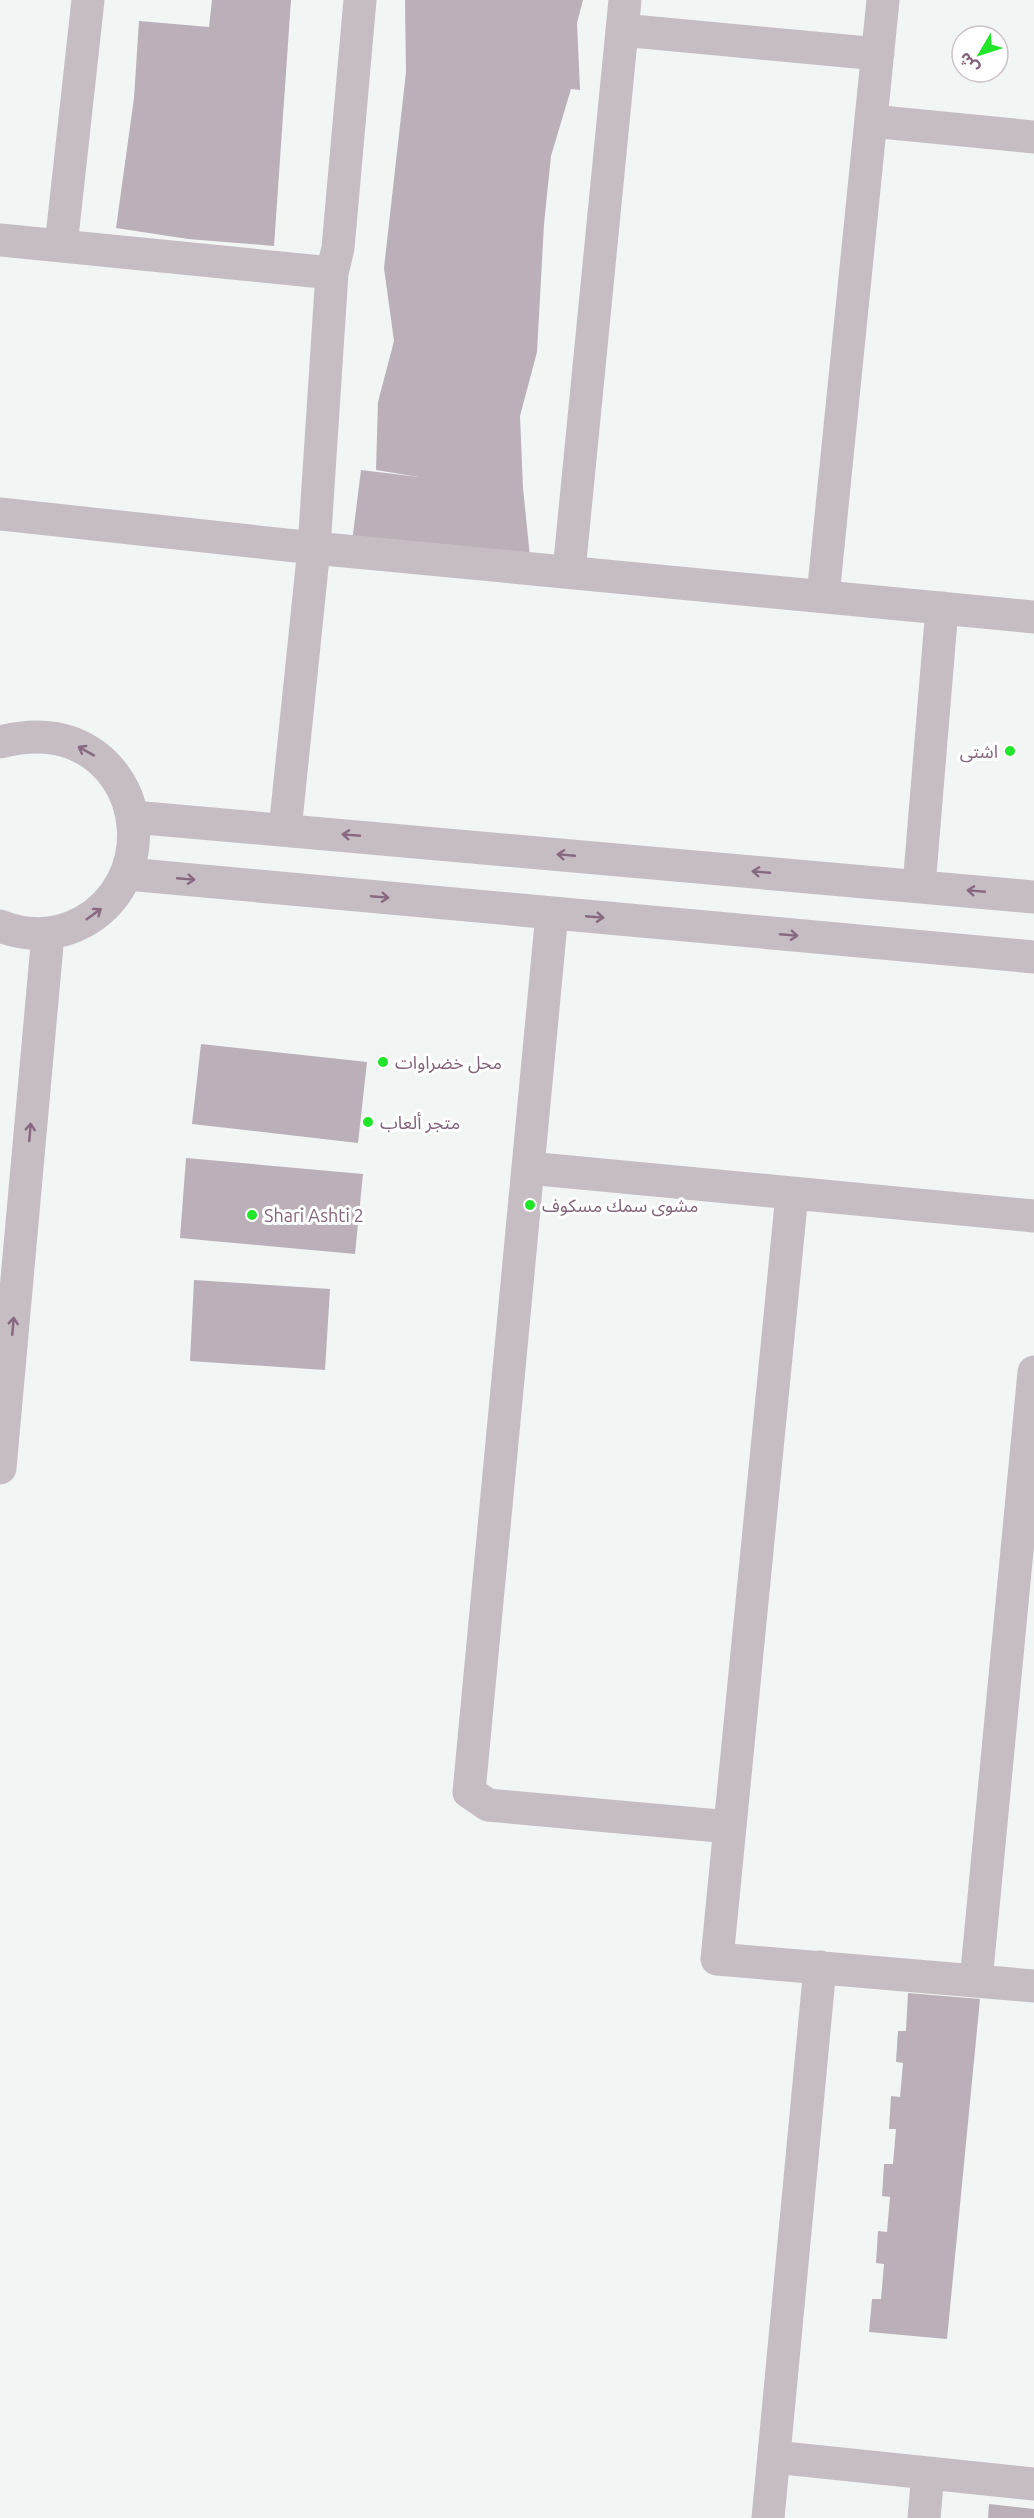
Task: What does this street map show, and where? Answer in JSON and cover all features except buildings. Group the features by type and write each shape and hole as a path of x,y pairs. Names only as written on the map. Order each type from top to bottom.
{"street":[{"path":"61,246 88,0"},
{"path":"285,830 314,548 332,273 338,248 360,0"},
{"path":"823,596 883,0"},
{"path":"568,571 623,15 878,54"},
{"path":"872,122 1034,137"},
{"path":"0,240 332,273"},
{"path":"0,514 314,548 1034,617"},
{"path":"919,886 942,608"},
{"path":"0,742 23,737 48,737 72,743 94,755 112,772 125,793 133,817 135,836 128,874 114,896 96,914 74,927 48,934 16,933 0,926"},
{"path":"133,817 1034,897"},
{"path":"128,874 1034,957"},
{"path":"552,913 469,1792 488,1805 730,1827"},
{"path":"0,1468 48,934"},
{"path":"528,1168 1034,1216"},
{"path":"792,1194 717,1959 1034,1986"},
{"path":"976,1981 1034,1372"},
{"path":"768,2518 820,1967"},
{"path":"774,2457 1034,2484"},
{"path":"924,2518 928,2473"}],"place":[{"name":"اشتی","path":"1010,751"},
{"name":"محل خضراوات","path":"383,1062"},
{"name":"متجر ألعاب","path":"368,1122"},
{"name":"مشوى سمك مسكوف","path":"530,1205"},
{"name":"Shari Ashti 2","path":"252,1215"}]}
